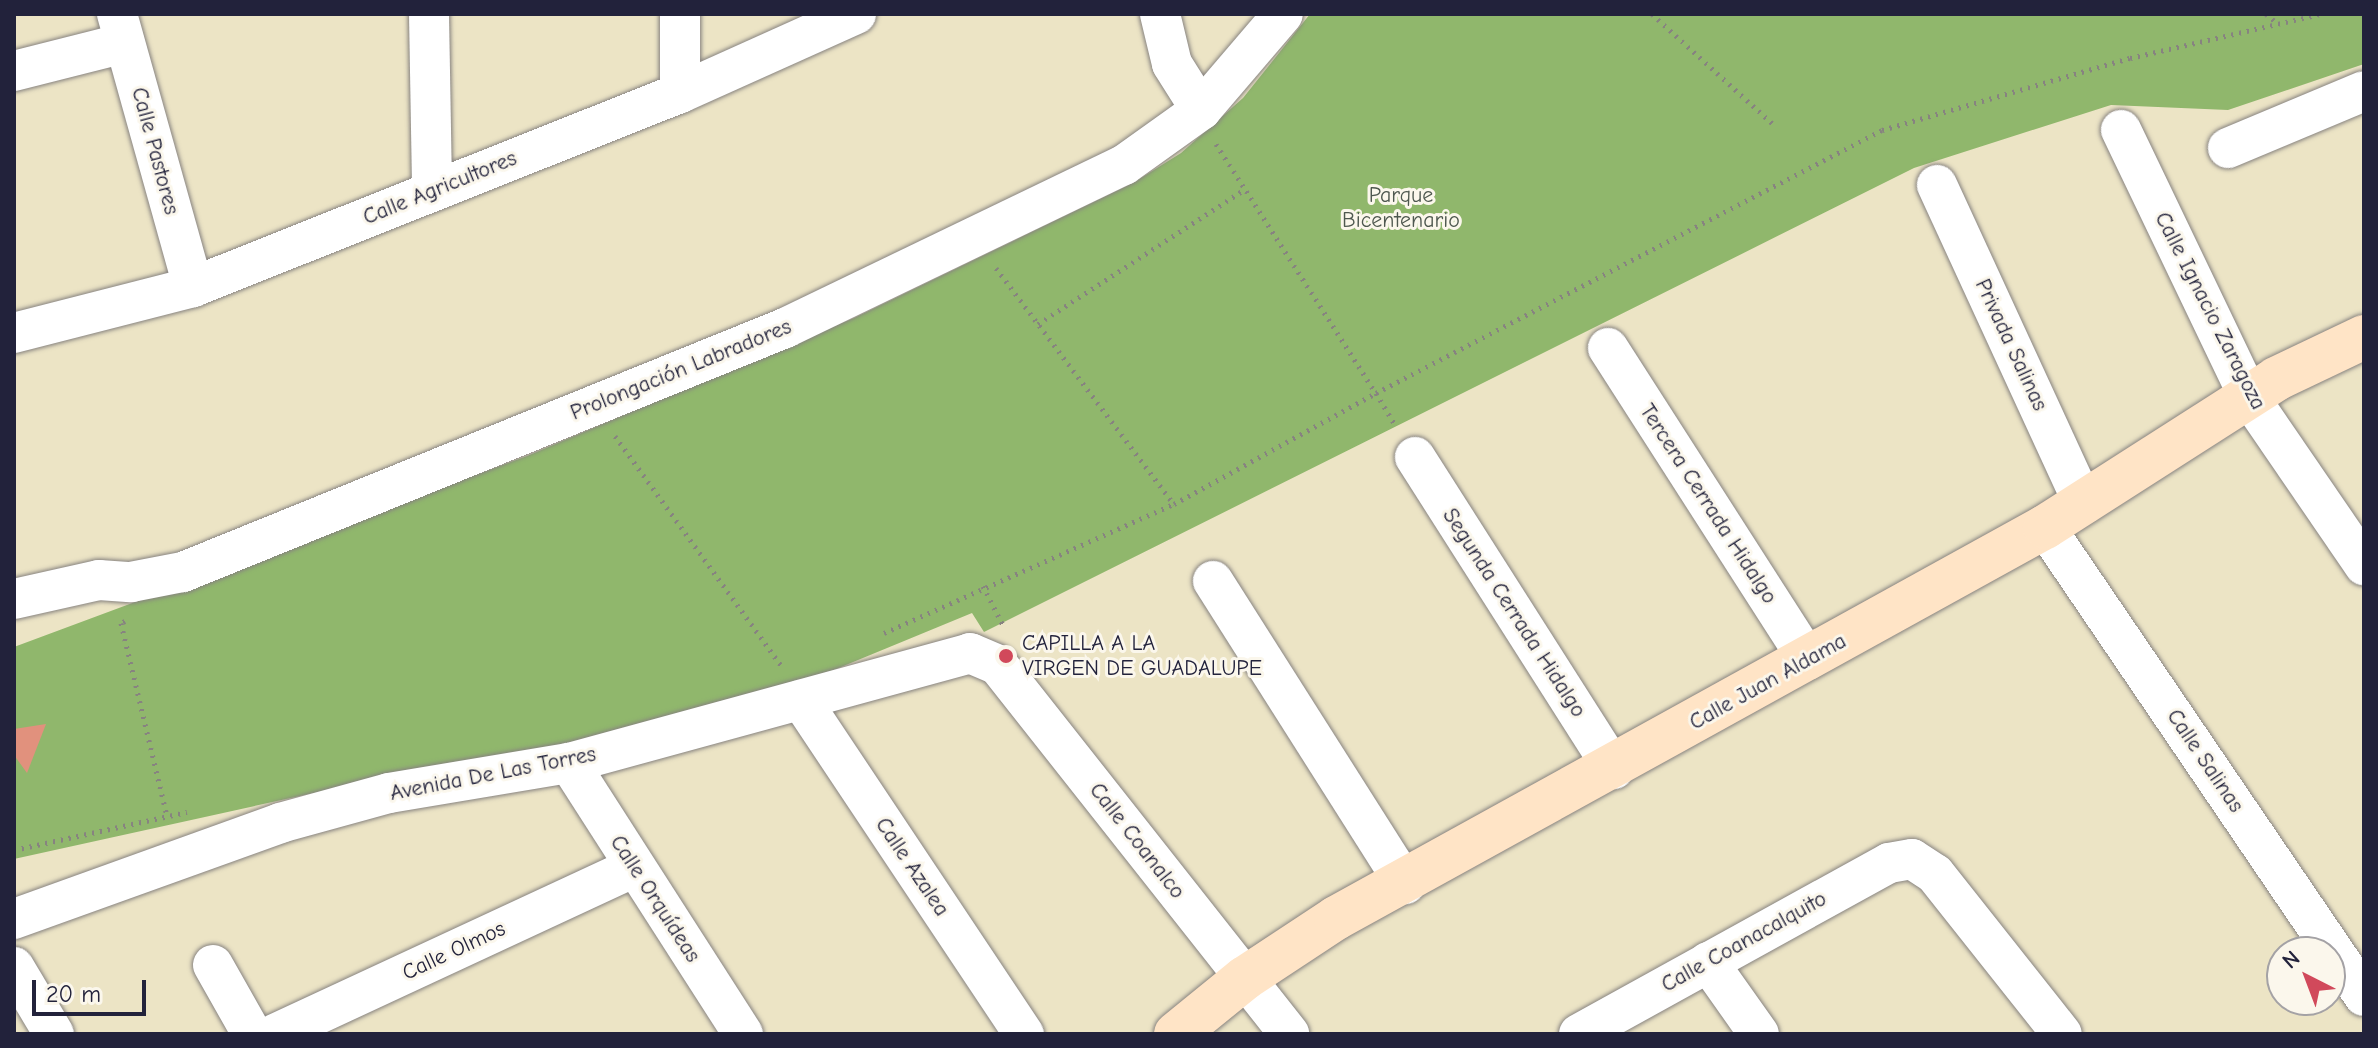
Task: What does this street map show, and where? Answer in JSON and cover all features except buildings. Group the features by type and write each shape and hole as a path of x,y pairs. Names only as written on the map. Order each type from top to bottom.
{"street":[{"path":"429,14 432,190"},
{"path":"680,14 680,93"},
{"name":"Calle Agricultores","path":"14,333 193,287 680,93 856,14"},
{"path":"1160,14 1172,64 1208,126"},
{"name":"Prolongación Labradores","path":"14,599 99,580 131,582 183,572 785,328 1208,126 1283,14"},
{"path":"14,71 121,28"},
{"name":"Calle Pastores","path":"121,28 193,287"},
{"path":"2228,148 2364,91"},
{"name":"Calle Ignacio Zaragoza","path":"2121,130 2249,397 2364,565"},
{"name":"Privada Salinas","path":"1937,185 2084,504"},
{"name":"Calle Juan Aldama","path":"1176,1034 1245,978 1336,918 1405,884 1614,769 2045,527 2249,397 2364,337"},
{"name":"Tercera Cerrada Hidalgo","path":"1608,348 1808,659"},
{"name":"Segunda Cerrada Hidalgo","path":"1415,457 1614,769"},
{"name":"Calle Salinas","path":"2045,527 2364,996"},
{"path":"1213,581 1405,884"},
{"name":"Avenida De Las Torres","path":"14,919 280,823 389,793 569,763 796,689 960,653 979,654"},
{"name":"Calle Coanalco","path":"979,654 998,665 1289,1034"},
{"name":"Calle Azalea","path":"796,689 1024,1034"},
{"name":"Calle Orquídeas","path":"569,763 633,868 743,1034"},
{"name":"Calle Coanacalquito","path":"1579,1034 1889,863 1912,859 1935,874 2062,1034"},
{"name":"Calle Olmos","path":"275,1034 633,868"},
{"path":"1708,962 1759,1034"},
{"path":"213,965 252,1034"},
{"path":"14,967 54,1034"}],"path":[{"path":"1652,14 1775,126"},
{"path":"2266,14 2276,22"},
{"path":"873,639 1174,504 1376,393 1882,130 2130,58 2320,14"},
{"path":"1208,126 1415,457"},
{"path":"1038,324 1245,189"},
{"path":"990,261 1174,504"},
{"path":"612,431 796,689"},
{"path":"121,623 167,816"},
{"path":"14,850 198,810"}],"green space":[{"name":"Parque Bicentenario","path":"1310,14 2364,14 2364,64 2228,110 2111,105 1914,168 984,632 972,613 795,686 569,747 309,794 14,859 14,647 527,456 854,318 1133,183 1181,153 1243,98"}],"place":[{"name":"CAPILLA A LA VIRGEN DE GUADALUPE","path":"1006,656"}]}
